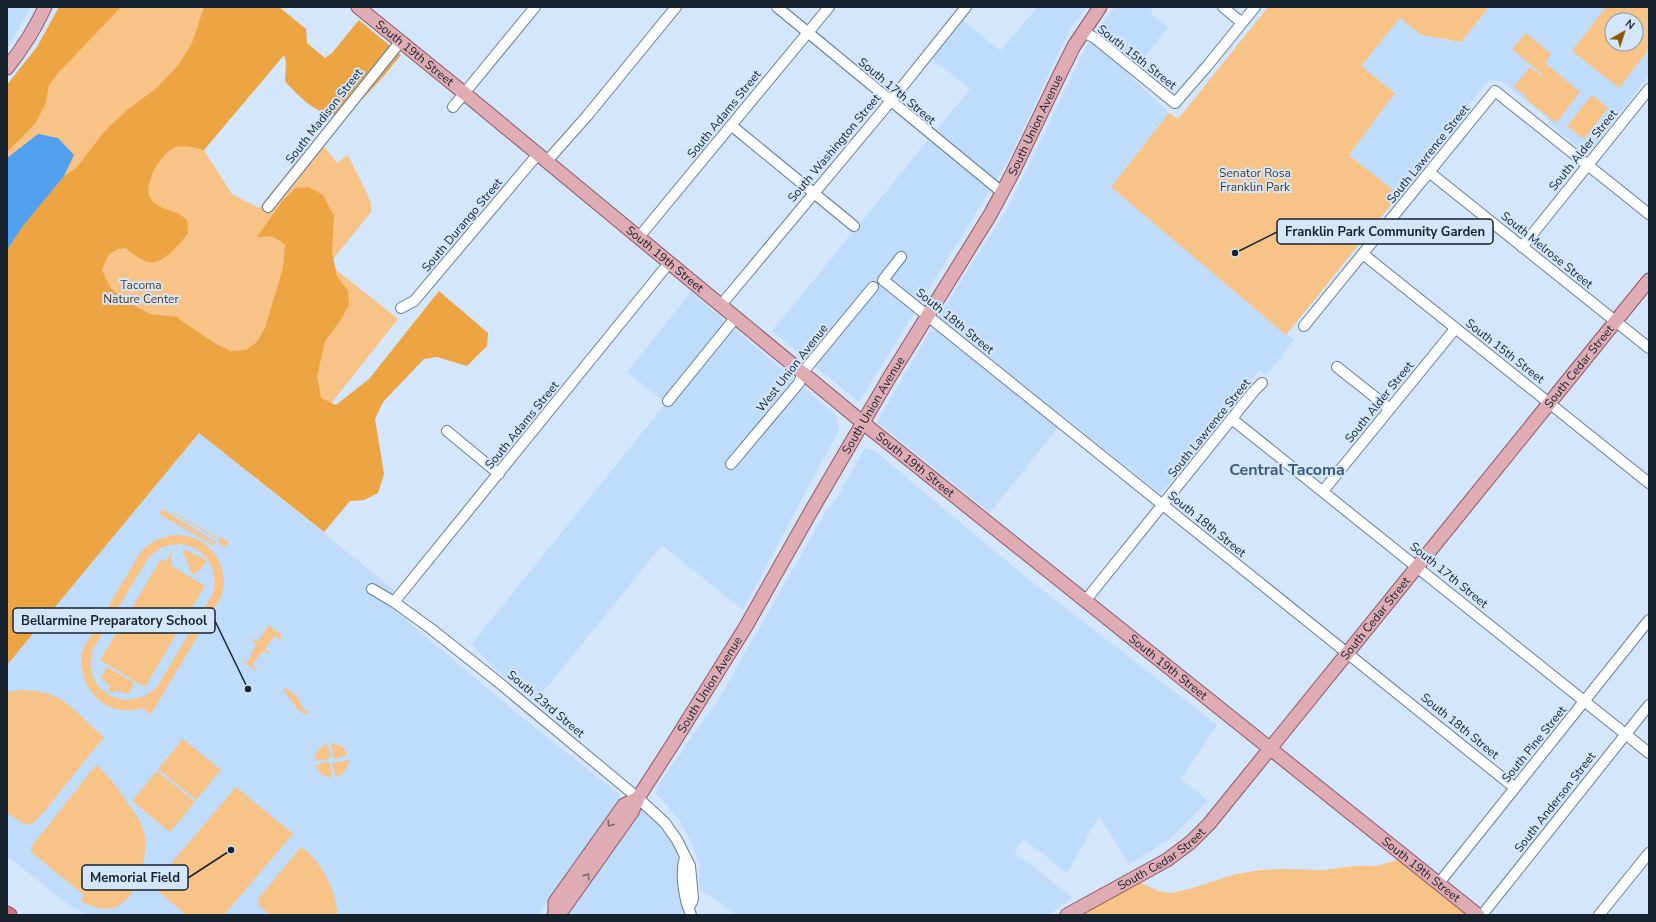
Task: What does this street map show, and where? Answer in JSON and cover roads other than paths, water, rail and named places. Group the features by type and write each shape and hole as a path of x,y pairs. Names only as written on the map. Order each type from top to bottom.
{"main road":[{"path":"7,68 22,50 45,7"},
{"name":"South 19th Street","path":"358,7 862,422 1269,750 1478,915"},
{"name":"South Union Avenue","path":"554,914 564,908 632,812 638,798 737,641 862,422 1003,193 1060,74 1083,32 1100,7"},
{"name":"South Cedar Street","path":"1067,915 1167,860 1185,847 1218,814 1649,280"}],"street":[{"path":"453,107 535,7"},
{"name":"South Durango Street","path":"401,308 414,301 543,158 587,116 676,7"},
{"name":"South 17th Street","path":"777,7 890,102 1003,193"},
{"name":"South Adams Street","path":"639,237 829,7"},
{"name":"South Washington Street","path":"721,305 890,102 966,7"},
{"path":"1223,7 1242,23 1255,7"},
{"name":"South 15th Street","path":"1083,32 1095,38 1175,102 1242,23"},
{"name":"South Madison Street","path":"268,206 400,42"},
{"name":"South Alder Street","path":"1522,247 1649,88"},
{"name":"South Lawrence Street","path":"1304,326 1495,90 1588,165"},
{"path":"732,126 854,226"},
{"path":"1588,165 1649,214"},
{"name":"South Melrose Street","path":"1429,172 1649,348"},
{"name":"South 15th Street","path":"1363,254 1549,403 1647,477"},
{"name":"South 18th Street","path":"901,257 883,280 1515,788"},
{"name":"South Adams Street","path":"394,602 500,474 669,263"},
{"name":"West Union Avenue","path":"731,464 799,383 803,372 873,287"},
{"path":"668,400 736,317"},
{"name":"South Alder Street","path":"1323,491 1455,329"},
{"path":"1337,367 1390,409"},
{"name":"South Lawrence Street","path":"1085,601 1262,383"},
{"name":"South 17th Street","path":"1232,419 1649,753"},
{"path":"447,431 500,474"},
{"name":"South 23rd Street","path":"372,589 394,602 440,635 497,681 638,798 671,831 685,857 683,870 684,888 686,902 690,911"},
{"name":"South Pine Street","path":"1439,883 1649,620"},
{"name":"South Anderson Street","path":"1482,915 1649,705"},
{"path":"1599,915 1649,853"}],"water":[{"path":"38,134 58,138 74,155 64,176 23,226 7,250 7,158"}],"place":[{"name":"Franklin Park Community Garden","path":"1235,253"},
{"name":"Bellarmine Preparatory School","path":"248,689"},
{"name":"Memorial Field","path":"231,850"}],"district":[{"name":"Central Tacoma","path":"1287,469"}],"park label":[{"name":"Senator Rosa Franklin Park","path":"1255,180"},
{"name":"Tacoma Nature Center","path":"141,292"}]}
